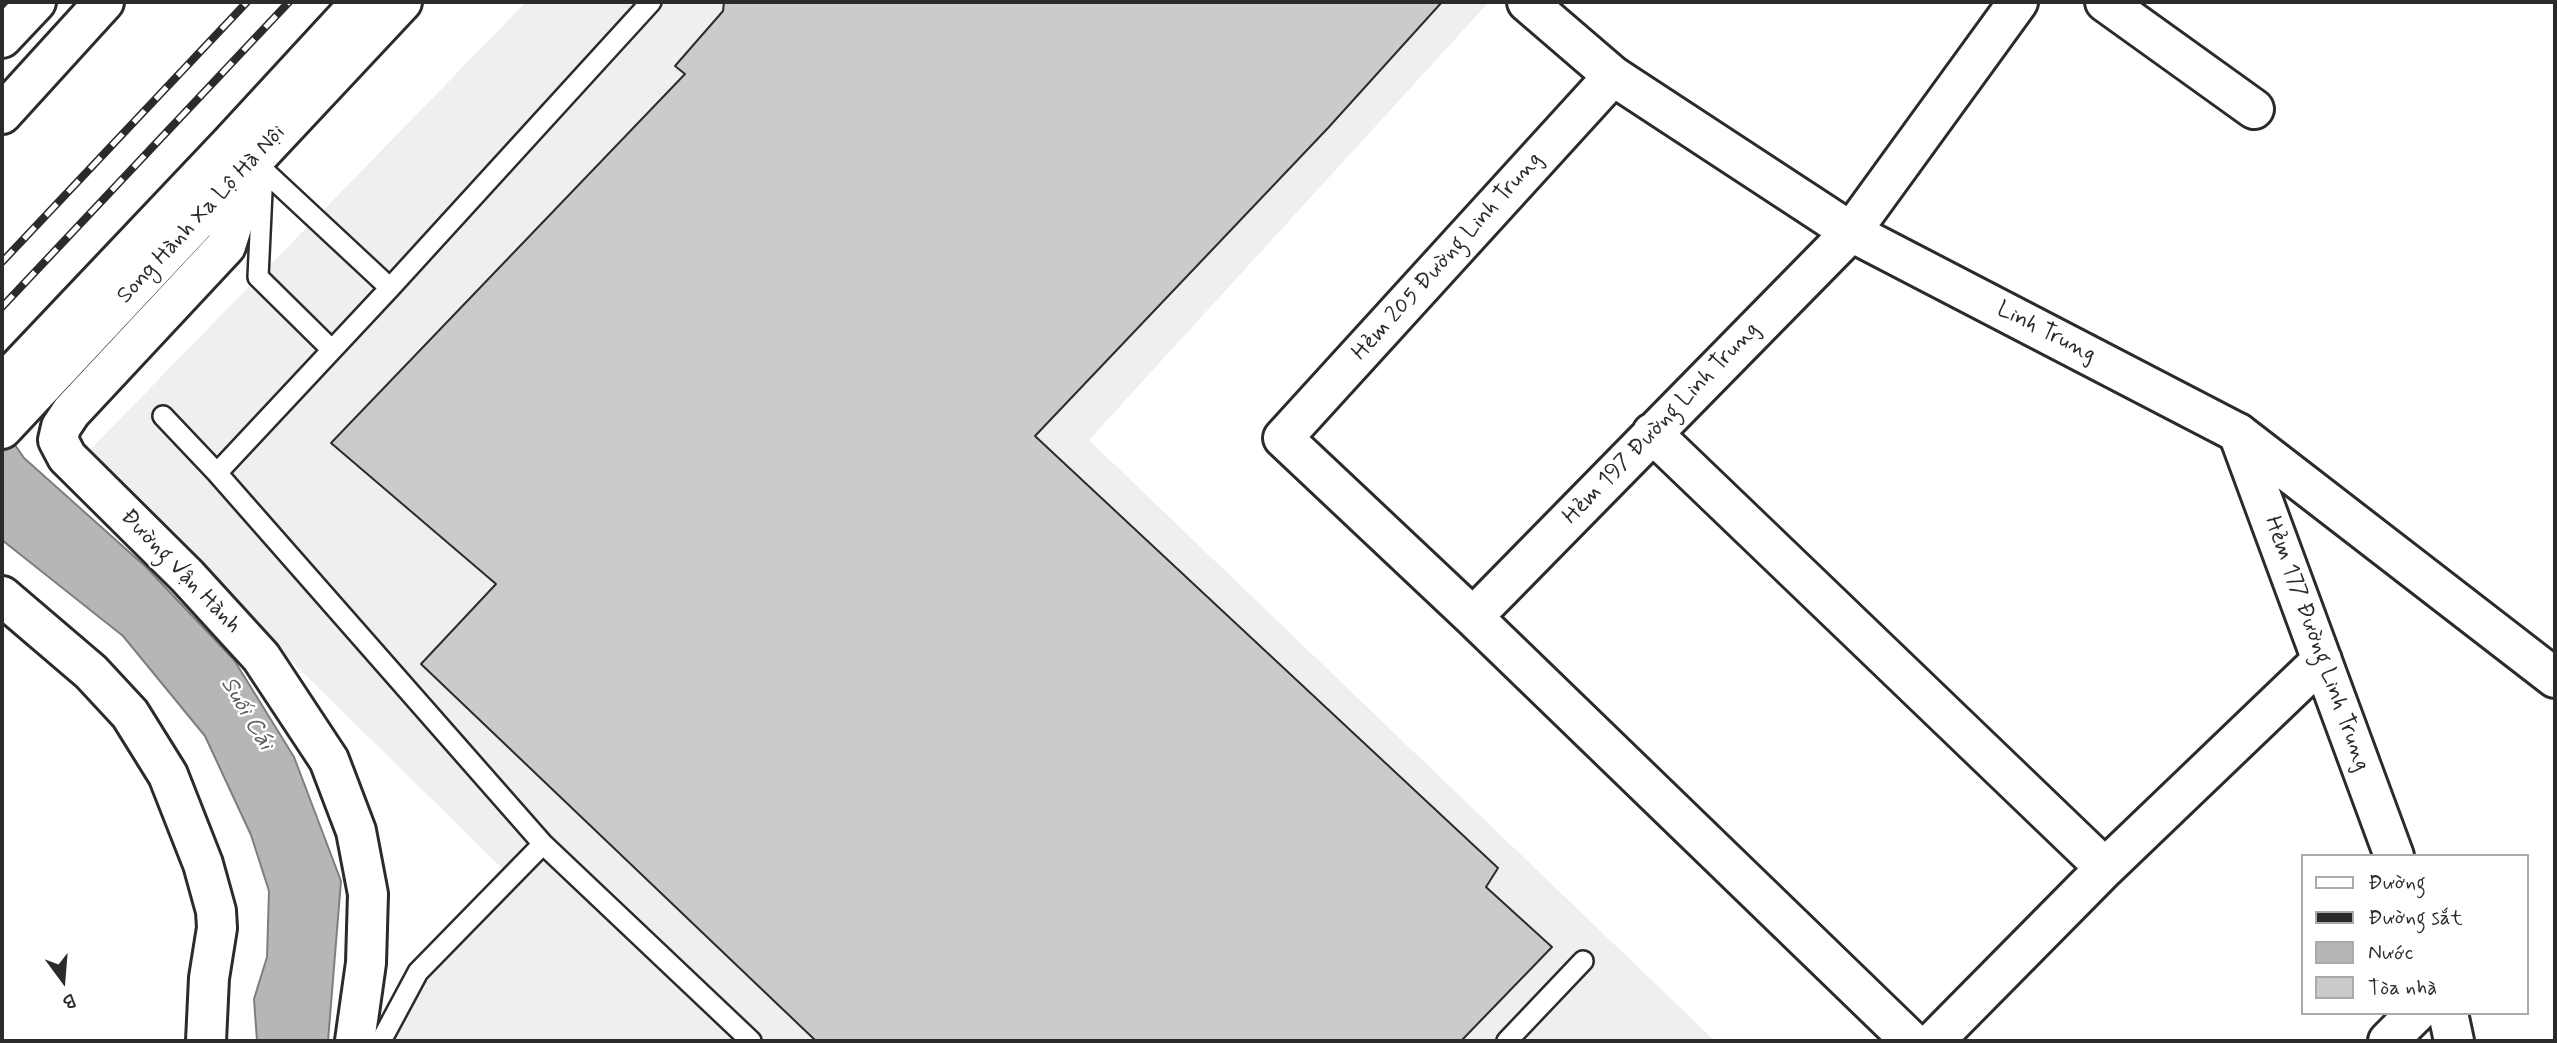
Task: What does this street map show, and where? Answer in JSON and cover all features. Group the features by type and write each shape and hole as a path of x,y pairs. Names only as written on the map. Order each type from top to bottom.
{"main road":[{"path":"2,38 36,2"},
{"path":"2,114 104,2"},
{"name":"Song Hành Xa Lộ Hà Nội","path":"2,429 69,334 231,143 361,2"},
{"name":"Song Hành Xa Lộ Hà Nội","path":"2,385 69,334 258,165 402,2"},
{"name":"Linh Trung","path":"1527,2 1613,76 1851,232 2238,433 2555,678"},
{"name":"Hẻm 197 Đường Linh Trung","path":"1473,617 1851,232 2017,2"},
{"path":"2105,2 2254,109"},
{"name":"Hẻm 205 Đường Linh Trung","path":"1473,617 1283,438 1613,76"},
{"name":"Đường Vận Hành","path":"258,165 226,246 71,412 61,428 58,440 67,457 187,576 261,657 329,760 356,831 368,894 366,963 355,1041"},
{"path":"1652,433 2105,868"},
{"name":"Hẻm 177 Đường Linh Trung","path":"2238,433 2393,854"},
{"path":"2,596 91,672 130,714 168,775 203,864 216,911 217,928 209,978 206,1041"},
{"path":"1473,617 1911,1041"},
{"path":"1934,1041 2105,868 2322,660"},
{"path":"2388,1041 2414,1015"},
{"path":"2448,1015 2454,1041"}],"lane":[{"path":"217,473 390,288 650,2"},
{"path":"258,165 258,277 332,350"},
{"path":"258,165 390,288"},
{"path":"163,416 217,473 543,845 751,1041"},
{"path":"381,1041 418,972 543,845"},
{"path":"1507,1041 1583,961"}],"shaded area":[{"path":"526,2 1489,2 1089,440 1715,1041 373,1041 507,873 83,457"}],"water":[{"name":"Suối Cái","path":"2,426 24,458 146,567 234,660 294,757 341,881 328,1041 257,1041 254,999 267,957 269,891 251,835 205,736 123,636 2,540"}],"building":[{"path":"724,2 1442,2 1328,128 1035,436 1498,868 1486,887 1552,947 1461,1041 816,1041 421,664 496,584 331,443 685,74 675,66 723,11"}],"railway":[{"path":"2,262 247,2"},
{"path":"2,307 289,2"}]}
